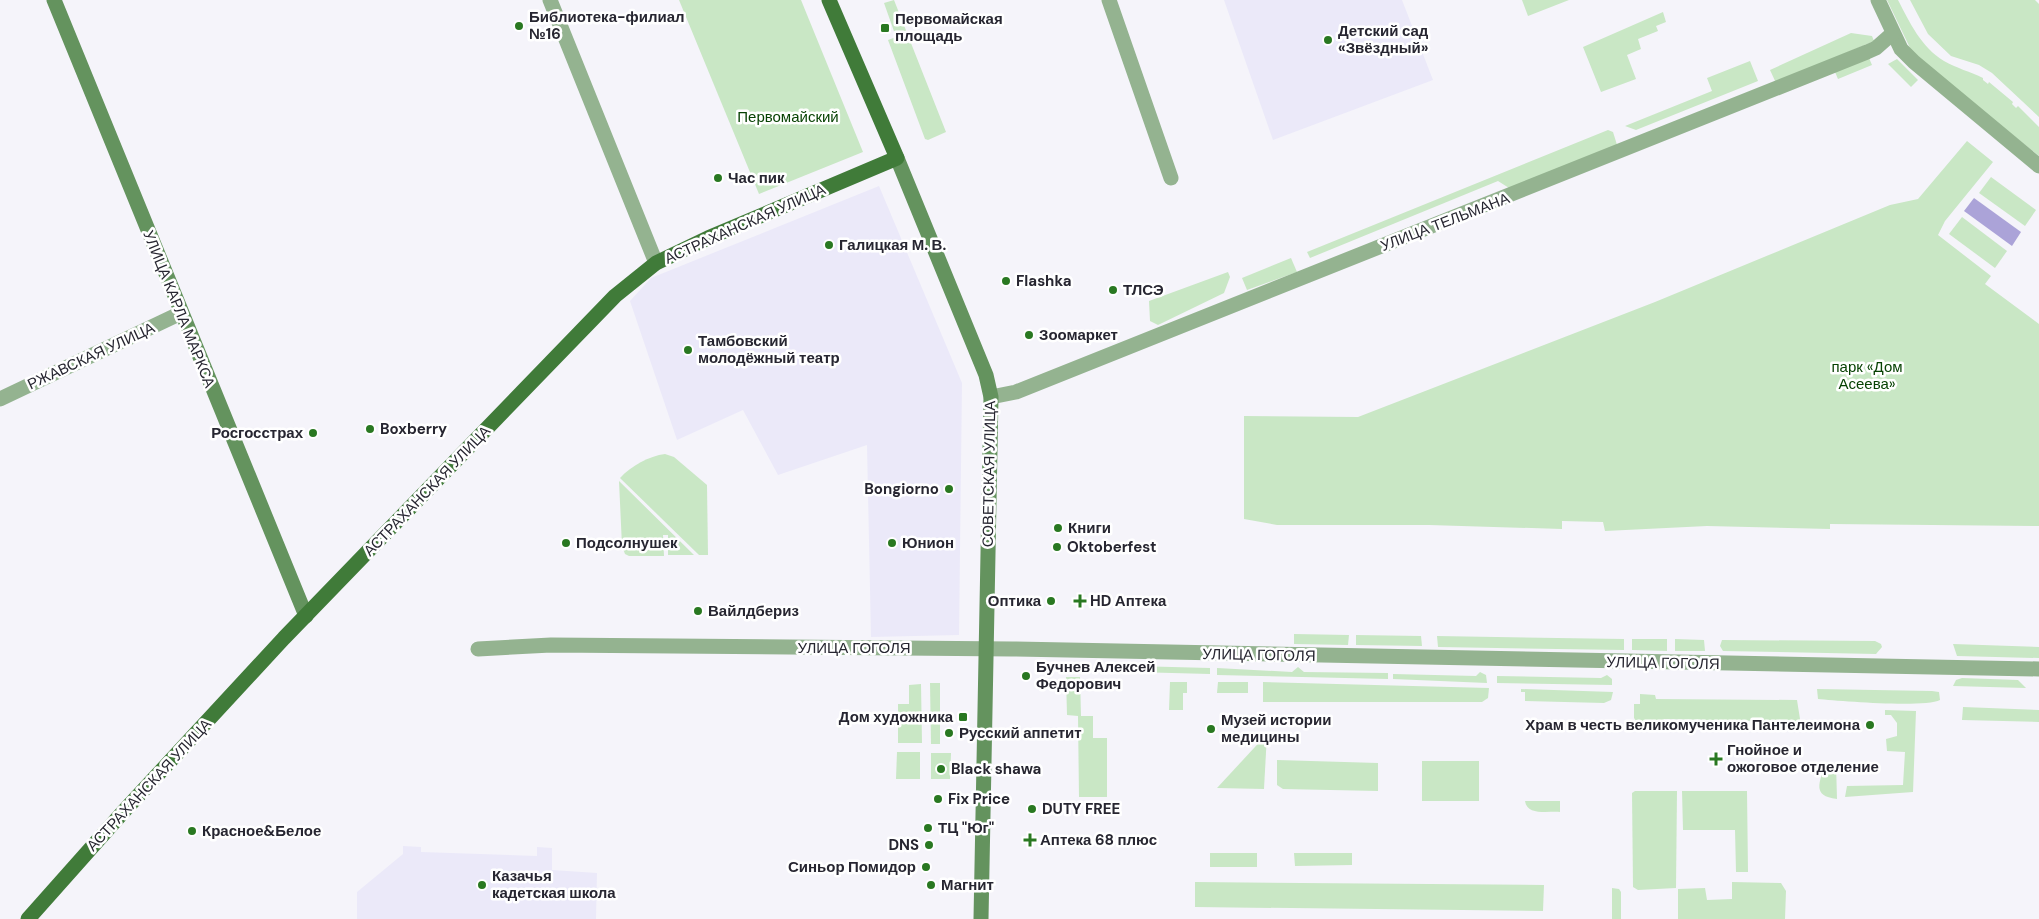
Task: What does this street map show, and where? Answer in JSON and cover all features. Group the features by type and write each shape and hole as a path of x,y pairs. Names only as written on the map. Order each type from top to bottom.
{"main road":[{"name":"УЛИЦА КАРЛА МАРКСА","path":"54,0 306,616"},
{"name":"СОВЕТСКАЯ УЛИЦА","path":"829,0 897,158 986,375 991,397 981,919"},
{"name":"АСТРАХАНСКАЯ УЛИЦА","path":"28,919 124,811 306,616 606,305 656,263 708,238 897,158"}],"street":[{"path":"550,0 656,263"},
{"path":"1109,0 1171,178"},
{"path":"1878,0 1901,49 1914,62 2039,166"},
{"name":"УЛИЦА ТЕЛЬМАНА","path":"991,397 1016,392 1513,195 1867,52 1876,48 1893,33"},
{"name":"РЖАВСКАЯ УЛИЦА","path":"0,399 181,313"},
{"name":"УЛИЦА ГОГОЛЯ","path":"478,649 551,645 985,650 2039,669"}],"shaded area":[{"name":"Детский сад «Звёздный»","path":"1224,0 1402,0 1433,80 1273,140"},
{"path":"879,186 962,383 959,635 871,637 867,445 778,475 743,410 677,440 630,301 651,278"},
{"path":"1974,198 2021,232 2012,246 1964,211"},
{"name":"Казачья кадетская школа","path":"403,846 421,847 421,852 537,856 537,847 552,848 552,870 597,873 596,919 357,919 357,892 403,854"}],"green space":[{"name":"Первомайский","path":"679,0 801,0 863,152 759,194"},
{"path":"894,0 946,132 928,140 925,139 888,40 896,37 884,3"},
{"path":"1522,0 1569,0 1528,16"},
{"path":"1887,0 1898,0 1917,34 1936,55 1944,61 1983,78 1988,84 1989,82 2013,102 2012,104 2016,108 2018,106 2039,127 2039,156 1922,63 1912,52"},
{"path":"1910,0 2035,0 2039,4 2039,117 1992,73 1979,65 1951,56 1928,34"},
{"path":"1663,12 1666,22 1656,26 1658,31 1638,39 1641,49 1627,55 1636,79 1601,92 1583,47"},
{"path":"1851,33 1872,36 1874,41 1776,83 1770,70"},
{"path":"1869,58 1872,65 1838,79 1835,72"},
{"path":"1897,59 1918,80 1911,87 1888,64"},
{"path":"1750,61 1758,81 1636,130 1625,126 1712,91 1707,78"},
{"path":"1608,130 1613,132 1618,148 1509,188 1498,181 1310,258 1307,252"},
{"name":"парк «Дом Асеева»","path":"1967,141 1993,162 1945,221 1938,235 1991,276 1985,284 2039,324 2039,526 1830,524 1830,529 1707,526 1605,531 1603,522 1562,521 1562,529 1429,525 1277,525 1244,519 1244,416 1358,417 1655,302 1890,205 1918,199"},
{"path":"1991,177 2036,210 2025,226 1979,193"},
{"path":"1962,217 2007,251 1995,268 1949,234"},
{"path":"1291,258 1297,272 1247,290 1242,278"},
{"path":"1228,272 1230,277 1224,293 1158,325 1150,321 1149,301"},
{"path":"665,454 674,457 707,485 708,555 699,555 620,478 629,469 641,462"},
{"path":"619,481 694,555 668,555 668,535 663,535 664,556 629,556 625,554 622,546"},
{"path":"1294,634 1349,635 1348,645 1294,644"},
{"path":"1356,635 1421,636 1422,646 1356,645"},
{"path":"1437,636 1624,639 1624,650 1438,647"},
{"path":"1632,639 1667,639 1667,651 1632,650"},
{"path":"1675,639 1704,640 1705,651 1675,651"},
{"path":"1722,640 1875,641 1881,644 1882,647 1876,654 1723,651 1720,646"},
{"path":"1953,644 2039,647 2039,658 1957,656"},
{"path":"1096,665 1210,668 1210,674 1096,671"},
{"path":"1298,667 1304,672 1388,673 1388,679 1217,675 1217,668 1292,672"},
{"path":"1480,672 1486,675 1487,683 1393,679 1393,674 1476,676"},
{"path":"1607,675 1612,679 1612,685 1497,683 1497,676 1601,678"},
{"path":"1066,677 1080,677 1081,716 1093,716 1093,738 1107,738 1107,797 1079,797 1078,716 1067,715"},
{"path":"1962,678 2018,680 2026,688 1953,686 1956,680"},
{"path":"1170,682 1187,682 1187,693 1183,693 1183,710 1169,710"},
{"path":"1218,682 1248,682 1248,693 1217,693"},
{"path":"1263,682 1489,688 1488,698 1482,702 1263,702"},
{"path":"930,683 940,683 940,744 931,744"},
{"path":"921,684 922,743 898,743 898,704 909,704 909,685"},
{"path":"1521,689 1613,692 1611,700 1604,703 1525,701 1525,692 1521,692"},
{"path":"1817,689 1932,691 1939,692 1940,700 1917,704 1900,704 1818,699"},
{"path":"1640,694 1655,695 1656,699 1797,700 1800,719 1799,722 1664,719 1659,725 1639,725 1634,718 1634,704 1640,704"},
{"path":"1963,707 2039,710 2039,722 1962,720"},
{"path":"1885,710 1916,711 1913,792 1845,797 1847,786 1903,785 1905,752 1887,751 1886,739 1897,736 1897,723 1891,715 1885,715"},
{"path":"1267,734 1264,789 1217,788"},
{"path":"897,752 920,752 920,779 896,779"},
{"path":"931,753 951,753 950,779 931,779"},
{"path":"1277,760 1378,763 1378,791 1283,789 1277,785"},
{"path":"1422,761 1479,761 1479,801 1422,801"},
{"path":"1836,763 1837,799 1823,795 1819,787 1825,764"},
{"path":"1635,791 1677,791 1676,888 1638,890 1633,887 1632,793"},
{"path":"1682,791 1747,791 1748,872 1736,872 1735,830 1683,830"},
{"path":"1525,801 1560,801 1560,812 1534,811 1527,806"},
{"path":"1210,853 1257,853 1257,867 1210,867"},
{"path":"1294,853 1352,853 1352,865 1295,866"},
{"path":"1195,882 1544,885 1543,911 1195,907"},
{"path":"1732,882 1781,883 1786,891 1785,919 1678,919 1678,889 1705,888 1707,900 1732,899"},
{"path":"1612,888 1619,889 1621,892 1621,919 1612,919"}],"place":[{"name":"Библиотека-филиал №16","path":"519,26"},
{"name":"Первомайская площадь","path":"885,28"},
{"name":"Детский сад «Звёздный»","path":"1328,40"},
{"name":"Час пик","path":"718,178"},
{"name":"Галицкая М. В.","path":"829,245"},
{"name":"Flashka","path":"1006,281"},
{"name":"ТЛСЭ","path":"1113,290"},
{"name":"Зоомаркет","path":"1029,335"},
{"name":"Тамбовский молодёжный театр","path":"688,350"},
{"name":"Boxberry","path":"370,429"},
{"name":"Росгосстрах","path":"313,433"},
{"name":"Bongiorno","path":"949,489"},
{"name":"Книги","path":"1058,528"},
{"name":"Подсолнушек","path":"566,543"},
{"name":"Юнион","path":"892,543"},
{"name":"Oktoberfest","path":"1057,547"},
{"name":"Оптика","path":"1051,601"},
{"name":"HD Аптека","path":"1080,601"},
{"name":"Вайлдбериз","path":"698,611"},
{"name":"Бучнев Алексей Федорович","path":"1026,676"},
{"name":"Дом художника","path":"963,717"},
{"name":"Храм в честь великомученика Пантелеимона","path":"1870,725"},
{"name":"Музей истории медицины","path":"1211,729"},
{"name":"Русский аппетит","path":"949,733"},
{"name":"Гнойное и ожоговое отделение","path":"1716,759"},
{"name":"Black shawa","path":"941,769"},
{"name":"Fix Price","path":"938,799"},
{"name":"DUTY FREE","path":"1032,809"},
{"name":"ТЦ \"Юг\"","path":"928,828"},
{"name":"Красное&Белое","path":"192,831"},
{"name":"Аптека 68 плюс","path":"1030,840"},
{"name":"DNS","path":"929,845"},
{"name":"Синьор Помидор","path":"926,867"},
{"name":"Казачья кадетская школа","path":"482,885"},
{"name":"Магнит","path":"931,885"}]}
